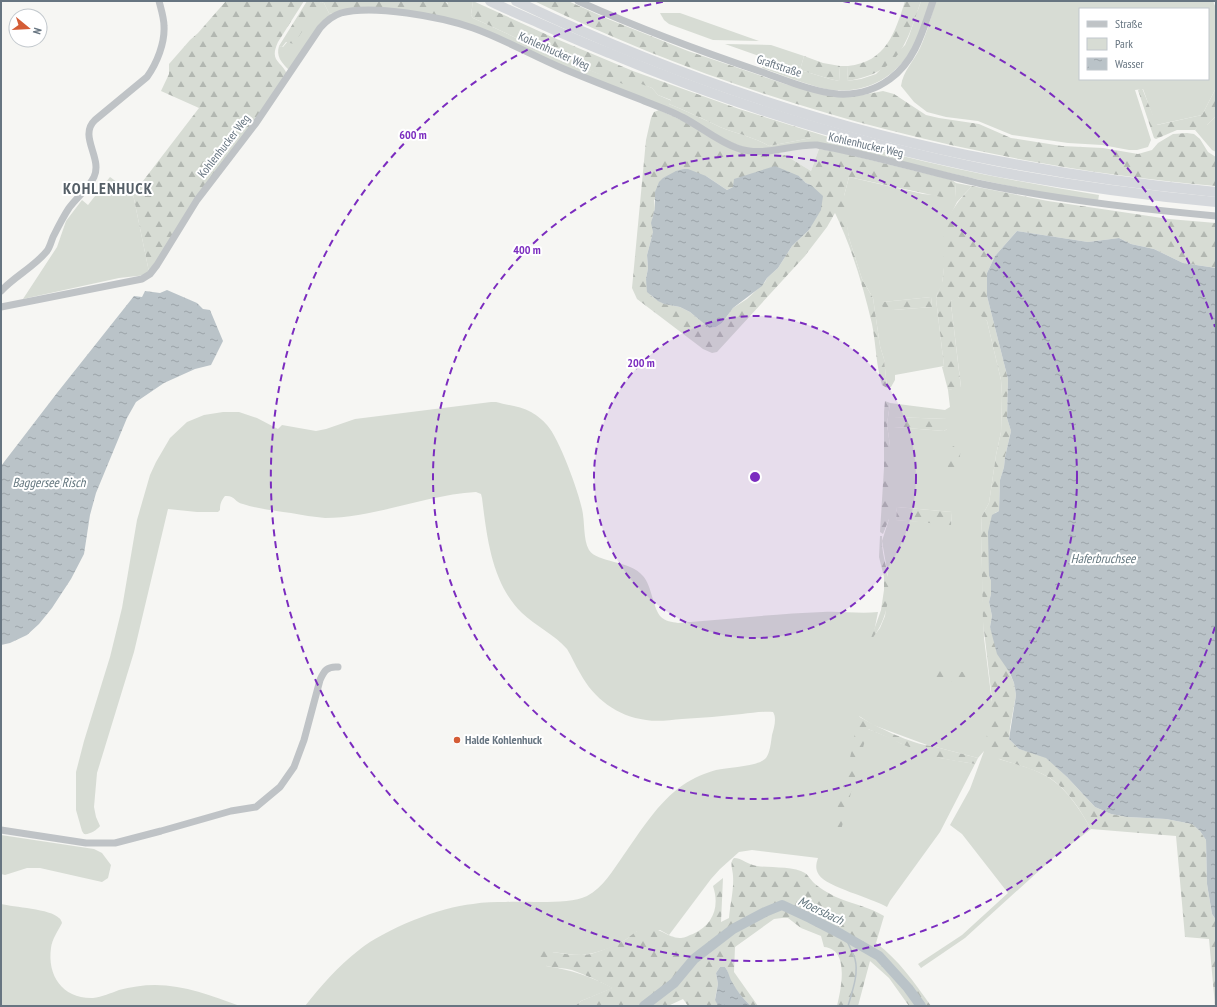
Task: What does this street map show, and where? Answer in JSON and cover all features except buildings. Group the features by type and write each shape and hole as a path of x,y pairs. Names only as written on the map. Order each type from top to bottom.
{"highway":[{"path":"483,1 516,13"},
{"path":"490,1 589,45 664,75 743,104 873,143 940,160 1048,181 1141,194 1216,202"},
{"path":"516,1 683,72 807,114 874,133 981,158 1051,171 1151,186 1216,192"}],"street":[{"path":"1,291 48,250 64,214 91,183 95,176 96,163 89,138 89,127 95,120 147,78 152,71 164,35 164,18 160,1"},
{"name":"Graftstraße","path":"578,1 651,32 744,66 823,91 846,94 862,92 890,80 908,62 917,47 933,1"},
{"name":"Kohlenhucker Weg","path":"2,305 142,279 150,274 197,200 256,123 320,28 337,14 360,10 380,10 430,17 452,21 473,28 564,68 671,112 695,124 728,144 745,150 770,152 800,146 817,146 958,179 1037,194 1155,211 1216,216"},
{"path":"1,830 86,843 115,843 231,811 256,807 280,788 294,767 304,740 322,673 330,667 338,667"}],"shaded area":[{"path":"805,148 819,149 811,171 779,153"}],"green space":[{"path":"226,1 304,1 278,42 275,53 275,57 285,69 287,74 149,272 133,194 199,108 161,91 169,74 169,64"},
{"path":"307,1 444,1 452,7 448,18 410,12 333,14 329,13 324,3 321,2 294,44 286,42 282,47 279,46"},
{"path":"444,1 473,1 471,15 473,18 568,63 623,83 633,80 652,88 658,95 672,101 669,104 720,127 769,146 811,138 809,131 862,146 945,166 1022,182 1099,195 1098,201 1044,193 976,179 817,143 760,149 746,148 727,141 691,119 448,18 448,3"},
{"path":"473,1 552,37 633,71 739,109 809,131 811,138 769,146 720,127 669,104 671,100 658,95 652,88 633,81 623,84 579,66 571,67 567,65 568,63 566,61 473,18 471,15"},
{"path":"534,1 568,1 608,19 688,51 788,85 863,95 883,91 894,94 926,115 979,124 1011,138 1062,146 1103,148 1138,154 1152,150 1158,143 1173,134 1194,134 1200,139 1208,152 1216,157 1216,186 1128,176 1040,163 953,145 866,124 781,99 697,70 615,38"},
{"path":"905,1 921,1 905,44 898,54 889,64 878,71 864,77 847,81 848,66 872,59 887,44 893,35"},
{"path":"921,1 930,1 918,37 909,54 890,74 879,81 854,90 826,89 762,68 765,58 725,44 771,45 804,56 800,70 839,81 840,66 848,66 847,81 861,79 876,74 905,45"},
{"path":"936,1 1213,1 1216,8 1216,88 1202,115 1156,125 1143,89 1135,90 1151,140 1148,147 1137,150 1102,145 1068,143 1012,135 978,121 946,117 927,112 914,102 901,86 904,76 918,53 927,31"},
{"path":"321,2 324,3 329,13 333,14 290,69 288,69 280,59 278,53 279,46 283,47"},
{"path":"660,13 680,13 759,41 713,40 669,24 664,20"},
{"path":"804,56 823,63 840,66 839,81 800,70"},
{"path":"1142,88 1157,125 1202,115 1216,88 1216,116 1207,125 1199,126 1195,130 1177,130 1156,139 1154,138 1138,90"},
{"path":"659,110 758,155 779,153 785,155 811,171 819,149 838,152 952,180 956,183 955,197 950,199 849,177 844,196 849,238 862,279 873,298 880,346 884,359 887,388 882,385 880,377 872,324 861,281 852,253 835,213 827,227 804,257 717,352 712,353 703,349 637,299 632,288 646,140 651,118 654,112","holes":["706,176 727,190 733,187 799,176 806,183 811,185 812,224 809,230 792,246 778,268 767,278 765,282 747,299 733,308 722,323 716,327 709,328 690,312 680,307 664,304 651,296 646,279 648,268 647,255 653,232 652,219 655,208 654,200"]},
{"path":"1216,116 1216,152 1212,150 1195,130 1199,125 1207,125"},
{"path":"110,177 133,194 149,272 146,275 119,278 23,299 57,247 66,221 82,200 88,205"},
{"path":"849,177 923,194 955,197 956,183 972,186 957,202 950,216 942,285 936,299 944,366 895,375 895,380 891,387 887,388 884,359 880,346 873,298 862,279 849,238 844,209 844,196","holes":["931,297 932,307 893,310 883,302"]},
{"path":"972,186 1048,201 1169,219 1216,223 1216,268 1183,263 1154,249 1131,244 1119,238 1088,242 1017,231 995,256 987,273 987,296 1008,379 1007,418 1011,431 1000,480 999,511 995,513 989,576 991,581 991,594 989,602 992,616 990,627 1014,683 1016,695 1009,739 1019,749 1046,757 1095,807 1111,814 1127,817 1166,819 1192,824 1200,831 1206,840 1207,884 1212,914 1216,920 1216,1006 1209,939 1185,937 1176,836 1091,829 1074,801 1057,783 1036,771 989,755 985,749 992,699 983,622 981,534 982,516 989,503 1001,432 1001,380 987,321 968,309 958,297 951,301 951,304 961,388 948,390 942,367 944,366 936,299 943,279 943,238 945,226 954,208"},
{"path":"931,297 932,307 893,310 884,309 881,304 883,302"},
{"path":"958,297 987,321 1001,380 1001,432 989,503 982,516 981,534 984,638 999,759 1045,775 1051,779 1063,789 1074,802 1091,829 1052,859 965,938 921,968 918,964 962,935 1008,893 962,834 950,825 970,789 984,751 978,758 927,745 873,725 859,716 868,729 900,743 940,758 975,764 940,832 887,907 831,884 819,875 816,869 818,858 752,850 739,852 711,879 669,935 660,930 637,931 618,944 596,952 582,955 553,952 546,966 564,969 580,974 613,988 581,1001 575,1006 305,1006 330,976 359,950 383,934 413,920 429,914 477,903 559,902 579,899 593,893 607,878 650,818 674,792 687,782 703,774 762,761 766,758 770,747 775,723 773,712 650,721 625,715 607,705 592,691 578,670 567,649 557,639 522,613 504,588 497,574 489,544 481,494 476,492 438,497 381,511 343,517 325,518 261,509 240,503 228,496 225,496 223,499 218,512 197,512 168,509 134,652 97,773 94,807 100,826 95,831 88,834 84,834 82,831 76,810 76,772 110,657 122,608 137,520 150,475 156,462 170,438 187,422 204,415 223,412 239,412 257,418 278,429 282,425 316,431 355,419 491,402 523,408 533,413 545,423 557,441 580,500 586,541 589,550 599,557 630,567 643,576 646,580 656,609 661,617 678,623 805,613 878,612 873,637 880,628 885,616 888,589 888,576 882,541 889,519 890,446 887,424 890,403 945,410 950,407 948,390 961,387 951,301","holes":["894,417 947,419 947,429 944,431 894,427","897,507 952,512 951,524 896,520"]},
{"path":"885,401 890,403 887,424 890,446 890,507 889,519 883,534 880,532 884,468"},
{"path":"894,417 947,419 947,429 944,431 894,427"},
{"path":"954,446 961,448 960,457 954,472 947,469 952,447"},
{"path":"897,507 952,512 951,525 896,520"},
{"path":"880,536 882,536 889,594 883,620 870,641 881,610 884,590 884,577 879,557"},
{"path":"925,668 964,672 966,673 967,678 963,683 925,677 922,676 920,672"},
{"path":"858,716 905,739 978,758 975,764 935,757 868,729 841,830 831,827 847,772"},
{"path":"1,835 94,849 102,853 111,865 108,878 102,882 40,868 27,868 5,875 1,874"},
{"path":"734,858 757,866 795,869 806,874 813,882 830,894 873,910 884,916 876,943 899,964 931,1006 909,1006 889,978 870,961 858,1006 837,1006 842,980 841,962 838,955 832,949 824,947 821,936 801,928 788,918 774,919 735,947 734,972 758,1006 751,1006 745,1001 731,982 725,967 720,967 716,973 718,984 715,999 718,1006 688,1006 683,999 668,1006 575,1006 581,1001 612,988 572,970 550,967 542,964 535,958 542,951 575,955 594,953 623,941 637,930 648,927 676,938 682,938 693,934 706,926 710,920 716,901 713,886 723,878 721,922 729,918 733,887 731,864"},
{"path":"1,904 48,912 60,919 62,923 54,938 50,958 52,968 59,984 73,995 93,998 132,987 166,985 188,989 240,1006 1,1006"}],"water":[{"path":"775,166 799,176 823,196 821,210 809,230 792,246 778,268 767,278 762,286 733,308 722,323 716,327 709,328 690,312 680,307 664,304 647,292 647,255 653,232 651,223 655,208 655,192 659,182 663,178 676,171 688,169 706,176 727,190 733,187 734,179"},
{"name":"Haferbruchsee","path":"1017,231 1088,242 1119,238 1131,244 1154,249 1183,263 1216,268 1216,920 1212,914 1207,884 1206,840 1200,831 1192,824 1166,819 1127,817 1111,814 1095,807 1067,777 1046,758 1019,749 1009,739 1016,695 1014,683 1010,673 997,654 990,627 992,616 989,602 991,594 991,581 989,576 988,532 992,515 999,511 1000,480 1011,431 1007,418 1008,379 987,296 987,273 995,256"},
{"name":"Baggersee Risch","path":"167,290 197,303 203,309 210,310 223,341 211,365 195,369 164,383 136,402 127,418 96,493 90,515 84,554 71,579 52,608 39,624 27,635 10,643 1,645 1,466 134,296 142,297 145,291 160,293"},
{"path":"720,967 725,967 736,989 751,1006 718,1006 715,1000 718,984 716,973"}],"waterway":[{"name":"Moersbach","path":"644,1006 674,983 694,959 733,929 782,905 841,934 879,956 908,988 921,1006"},
{"path":"845,936 856,965 854,983 848,1006"}],"place":[{"name":"Halde Kohlenhuck","path":"457,740"}],"district":[{"name":"KOHLENHUCK","path":"108,188"}]}
